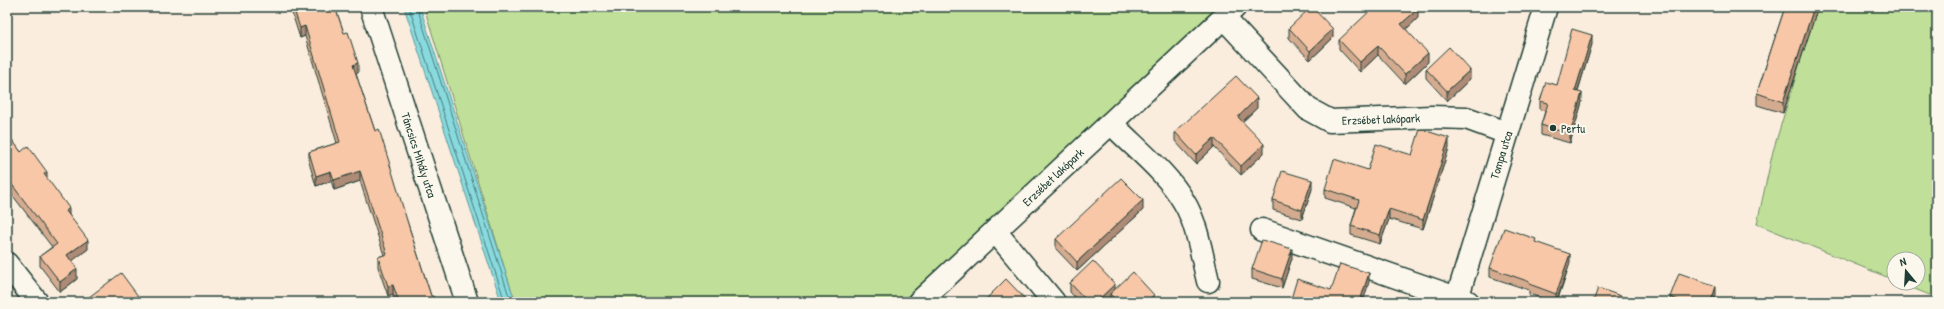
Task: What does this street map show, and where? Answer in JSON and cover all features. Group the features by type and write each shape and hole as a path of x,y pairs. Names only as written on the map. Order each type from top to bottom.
{"street":[{"name":"Táncsics Mihály utca","path":"371,7 467,302"},
{"name":"Tompa utca","path":"1460,301 1507,133 1546,7"},
{"name":"Erzsébet lakópark","path":"919,302 1230,12 1308,109 1330,121 1432,117 1466,118 1507,133"},
{"path":"1111,123 1164,175 1185,202 1208,281"},
{"path":"1262,230 1460,301"},
{"path":"995,231 1054,302"},
{"path":"7,264 37,302"}],"green space":[{"path":"424,7 1228,7 902,302 518,302 512,292"},
{"path":"1817,7 1937,7 1937,298 1920,291 1926,291 1926,251 1886,251 1886,277 1757,224 1773,151"}],"water":[{"path":"404,7 420,7 512,292 518,302 501,301"}],"building":[{"path":"293,7 335,7 344,33 348,32 358,63 353,65 375,131 379,129 431,296 433,296 435,302 399,302 393,285 388,286 378,257 387,254 360,171 334,180 331,171 316,176 309,152 340,142 305,26 300,28"},
{"path":"1311,7 1333,29 1310,51 1289,28"},
{"path":"1374,7 1416,7 1418,9 1401,24 1428,53 1405,74 1378,46 1360,62 1339,40"},
{"path":"1785,7 1814,7 1783,102 1757,93"},
{"path":"1572,29 1592,35 1575,91 1582,93 1570,134 1541,125 1548,103 1540,101 1546,82 1557,85"},
{"path":"1449,47 1470,70 1447,91 1426,69"},
{"path":"1236,76 1257,98 1238,117 1264,144 1241,166 1214,138 1196,155 1175,132"},
{"path":"1420,129 1449,138 1423,220 1389,209 1380,235 1351,226 1359,200 1325,189 1334,159 1368,170 1376,144 1412,155"},
{"path":"7,133 21,152 28,146 47,172 44,174 69,208 66,211 88,240 67,255 77,269 60,282 40,256 57,244 7,178"},
{"path":"1282,171 1312,180 1302,210 1273,200"},
{"path":"1121,178 1143,200 1077,262 1056,239"},
{"path":"1504,228 1536,239 1535,242 1570,254 1556,294 1529,284 1530,282 1490,268"},
{"path":"1262,240 1292,249 1282,279 1252,269"},
{"path":"1093,261 1115,284 1096,302 1088,302 1070,283"},
{"path":"1340,264 1369,273 1361,298 1375,302 1290,302 1297,279 1331,290"},
{"path":"1133,272 1154,295 1146,302 1118,302 1110,294"},
{"path":"121,273 138,296 130,302 93,302 89,297"},
{"path":"1679,273 1716,286 1711,302 1681,302 1670,297"},
{"path":"1006,279 1028,302 983,302"},
{"path":"1598,288 1635,301 1593,302"},
{"path":"7,295 12,302 7,302"}],"place":[{"name":"Pertu","path":"1553,128"}]}
